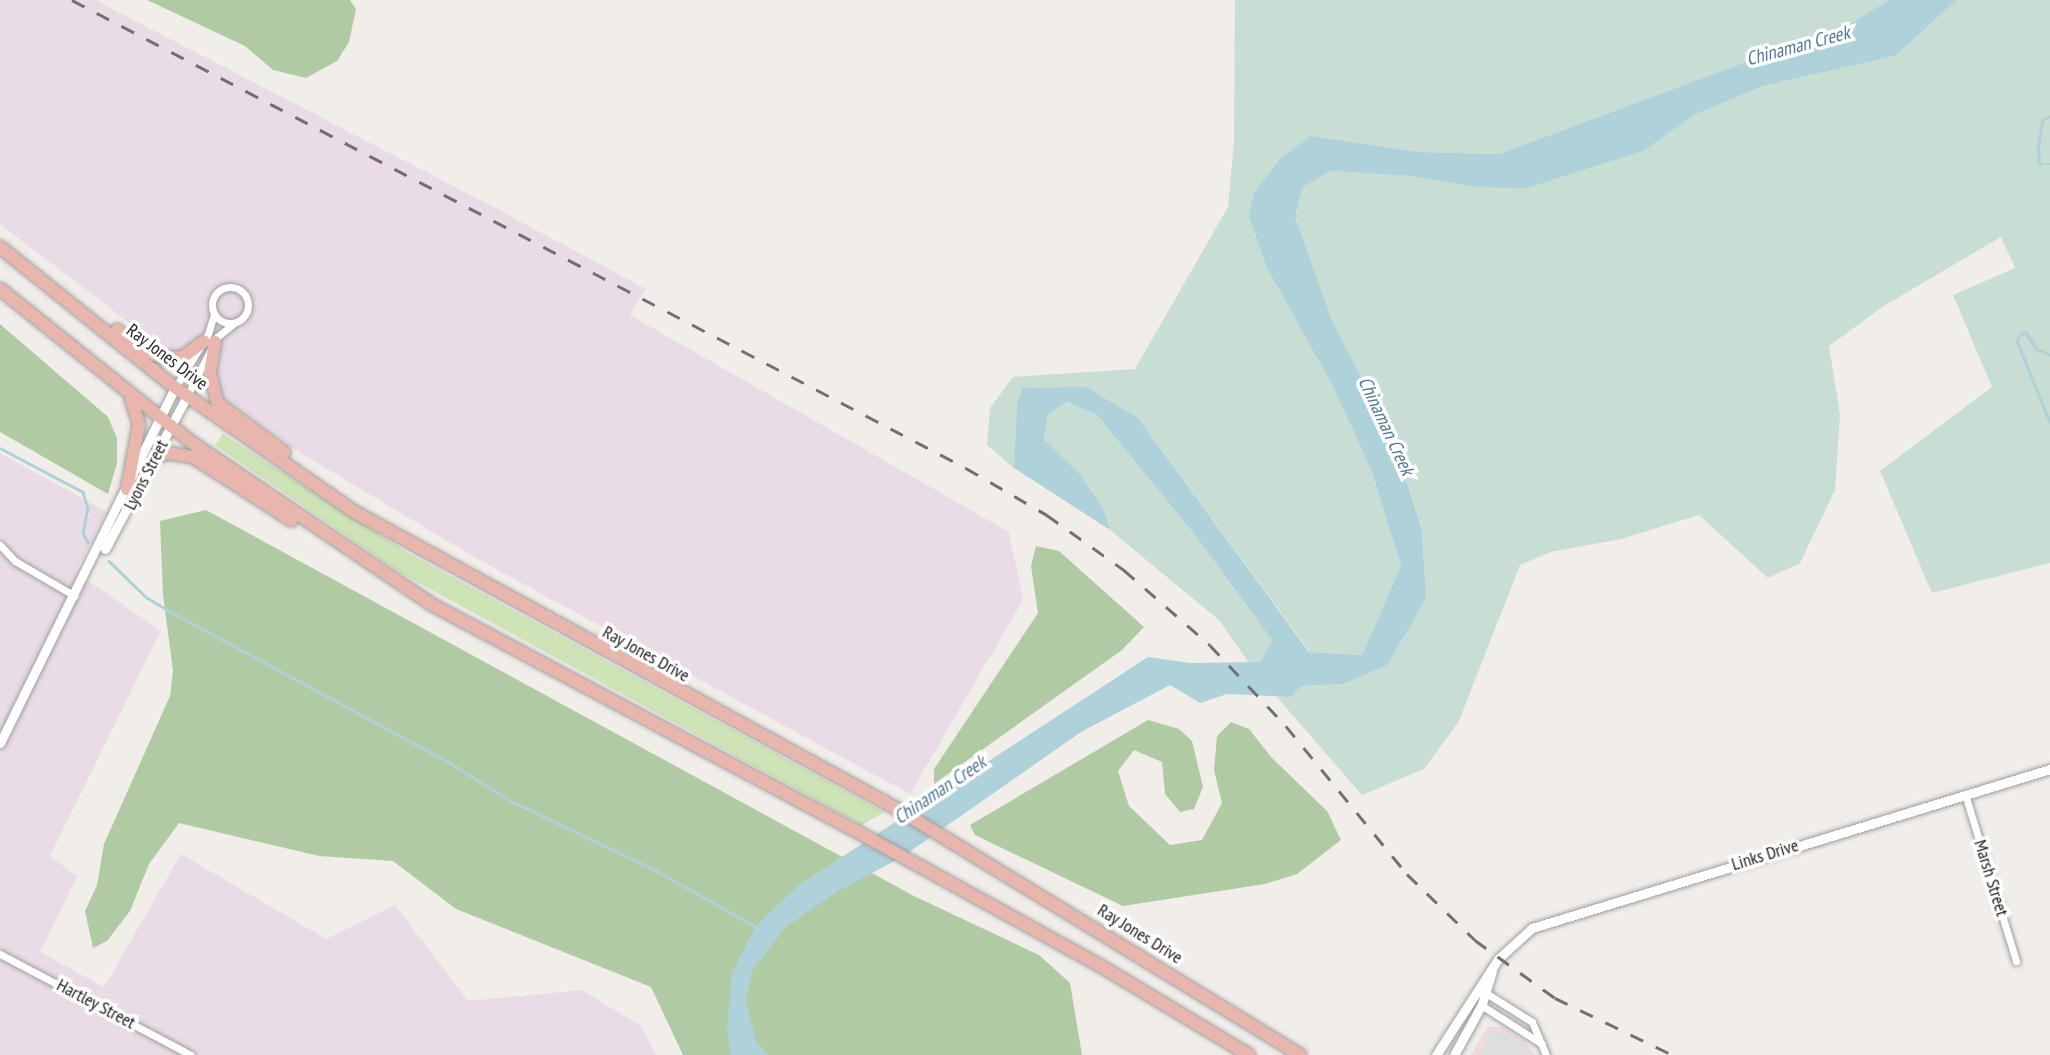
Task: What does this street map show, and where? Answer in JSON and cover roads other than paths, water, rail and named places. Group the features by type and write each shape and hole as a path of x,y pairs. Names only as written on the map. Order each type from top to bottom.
{"highway":[{"name":"Ray Jones Drive","path":"0,247 187,396 353,511 899,810 1300,1055"},
{"path":"46,285 75,298 153,356 183,357 209,341 210,373 218,401 325,482 353,511"},
{"path":"0,289 166,423 347,550 443,610 856,831 935,877 1099,965 1249,1055"},
{"path":"121,388 139,416 127,489"},
{"path":"156,457 168,453 193,457 254,500 347,550"}],"street":[{"path":"236,288 245,294 248,306 237,322 226,323 214,313 217,293 236,288"},
{"name":"Lyons Street","path":"58,633 127,489 166,423 187,396 209,341 214,313"},
{"name":"Lyons Street","path":"0,743 156,457 176,387 209,341 237,322"},
{"path":"0,545 15,561 75,596"},
{"name":"Links Drive","path":"1436,1055 1473,994 1511,943 1542,924 2050,769"},
{"name":"Marsh Street","path":"1965,794 2016,961"},
{"name":"Hartley Street","path":"0,954 191,1055"},
{"name":"Links Drive","path":"1454,1055 1481,1005 1493,966"},
{"path":"1473,994 1486,993 1530,1020 1546,1055"},
{"path":"1473,994 1481,1005 1543,1044"}],"water":[{"name":"Chinaman Creek","path":"1889,0 1957,0 1895,56 1763,86 1694,115 1645,150 1527,188 1475,187 1411,176 1331,171 1303,187 1295,217 1334,325 1392,435 1422,530 1426,598 1387,665 1343,684 1301,686 1291,697 1227,694 1200,703 1170,685 1081,732 902,857 840,890 786,927 753,969 746,1000 756,1041 769,1055 730,1055 727,1027 732,973 755,927 799,885 1148,657 1190,663 1260,662 1272,640 1195,535 1097,415 1068,402 1048,414 1044,440 1078,472 1103,508 1110,530 1014,468 1017,403 1023,388 1086,387 1138,418 1309,652 1362,655 1401,566 1371,469 1332,385 1267,268 1249,216 1254,192 1282,157 1311,136 1419,152 1499,154 1759,57 1827,38"}],"waterway":[{"path":"2050,117 2043,120 2038,148 2040,164 2050,164"},
{"path":"2050,355 2036,349 2026,333 2020,335 2017,341 2050,422"},
{"path":"0,448 83,492 88,508 83,533 88,543"},
{"path":"109,561 146,597 173,613 447,761 511,801 657,871 758,928"}],"railway":[{"path":"72,0 966,468 1047,515 1124,570 1210,645 1286,726 1407,874 1475,940 1555,998 1673,1055"}]}
